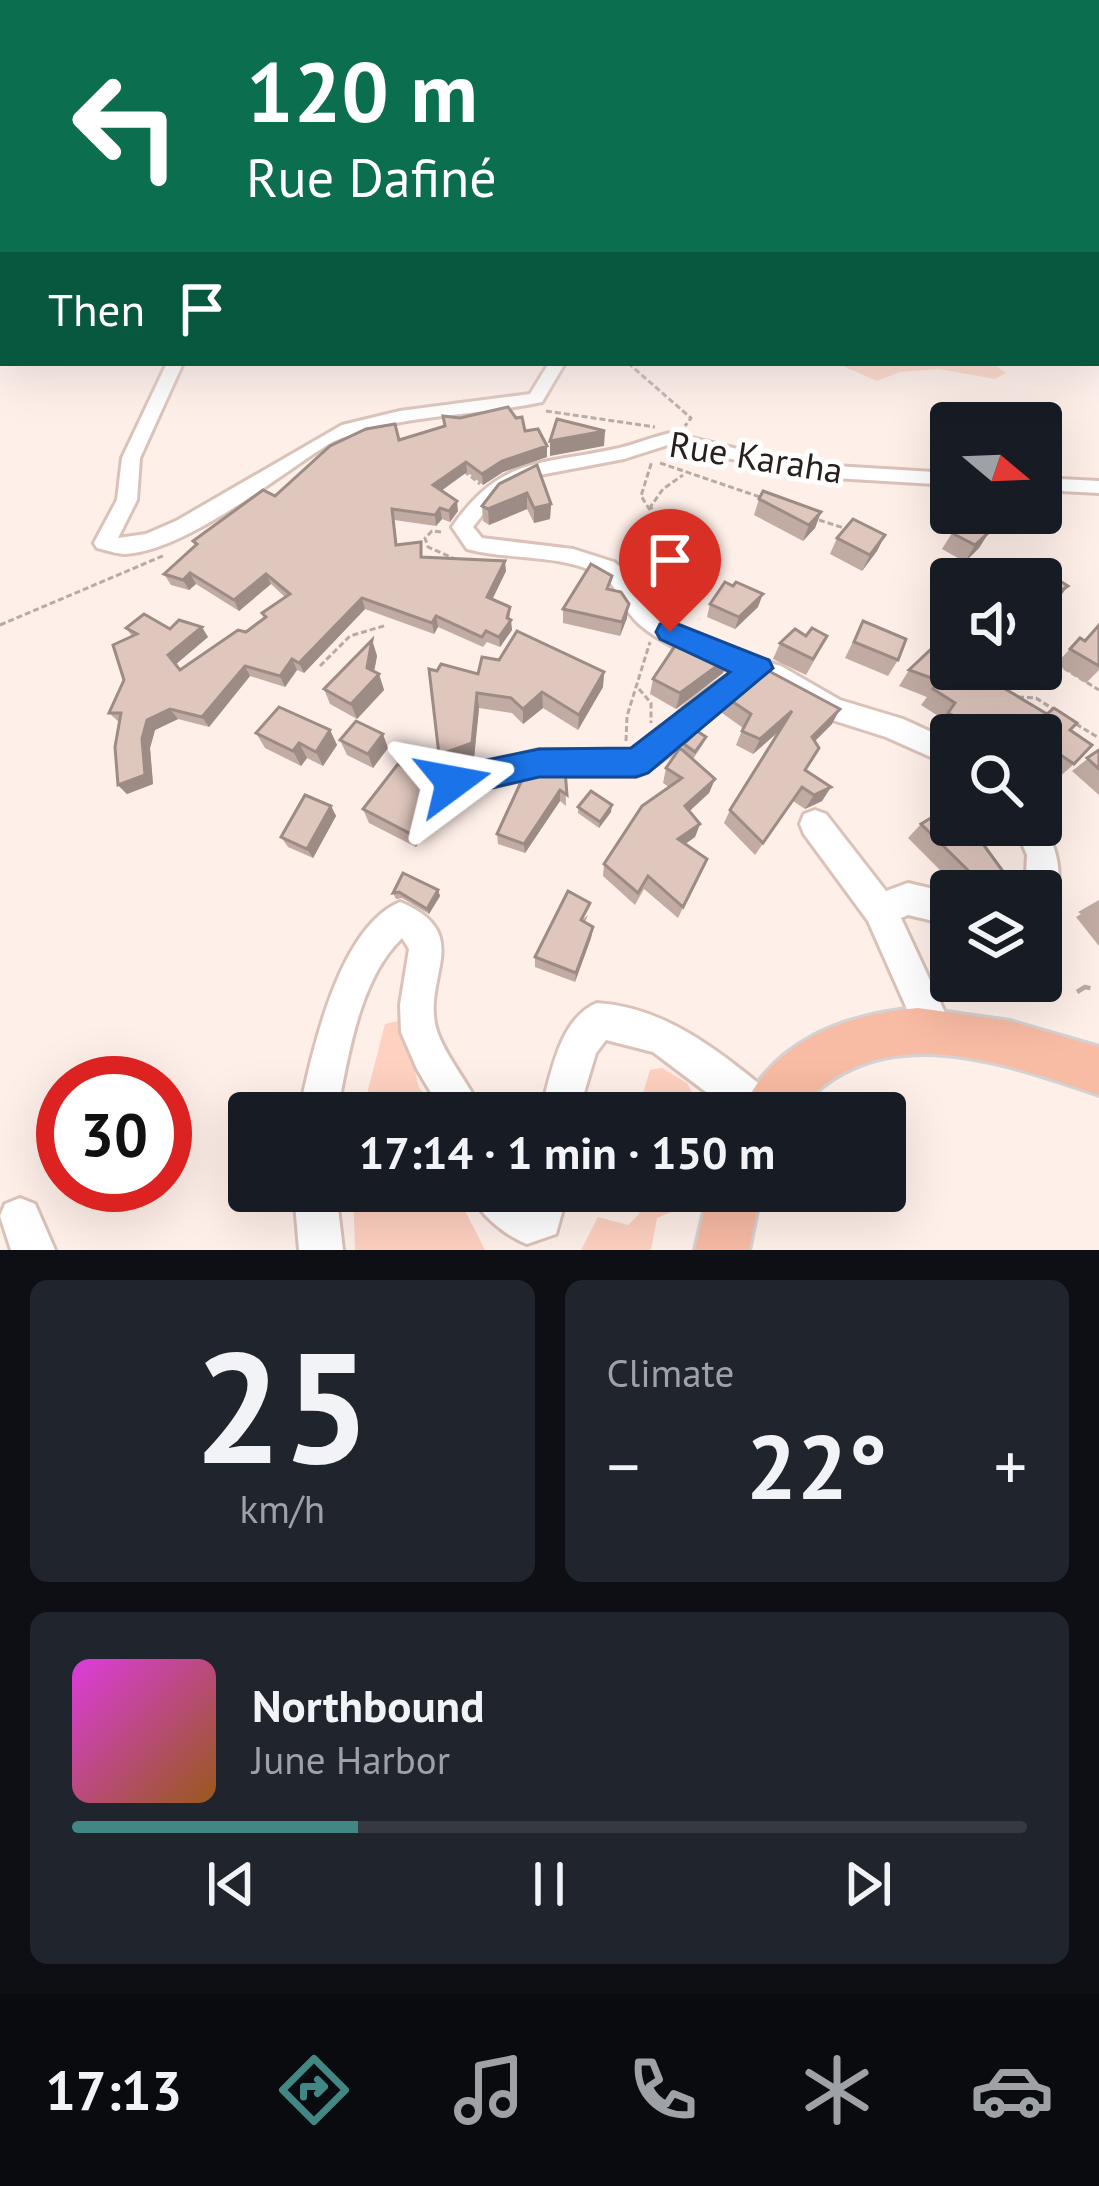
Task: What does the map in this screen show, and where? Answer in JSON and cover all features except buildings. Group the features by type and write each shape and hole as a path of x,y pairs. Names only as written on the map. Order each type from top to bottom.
{"main road":[{"path":"782,1092 800,1070 830,1050 865,1035 898,1029 1043,1052 1099,1071"},
{"path":"722,1250 730,1212"}],"street":[{"path":"174,366 131,458 127,500 105,542 111,546 131,548 226,504 325,438 358,425 536,398 554,366"},
{"name":"Rue Karaha","path":"490,492 543,466 649,457 676,436 801,470 930,478"},
{"path":"1062,485 1099,487"},
{"path":"490,492 466,520 463,532 475,544 573,557 613,571 630,586 643,617 652,623 732,662 759,668 832,709 893,727 930,744"},
{"path":"444,785 539,763 636,763 703,706 759,668"},
{"path":"815,824 880,909 936,1032"},
{"path":"880,909 908,899 930,904"},
{"path":"323,1092 338,1034 377,939 388,924 400,919 414,924 425,941 417,1007 419,1035 451,1092"},
{"path":"565,1092 580,1044 597,1021 626,1020 652,1031 738,1092"},
{"path":"317,1212 321,1250"},
{"path":"514,1212 526,1223 541,1219 543,1212"}],"path":[{"path":"532,412 643,422 676,436 691,418 631,366"},
{"path":"613,571 657,532 641,496 649,457 687,475 769,501"},
{"path":"459,467 490,492"},
{"path":"651,510 663,489 687,475"},
{"path":"812,518 851,530"},
{"path":"455,559 428,547 425,538 432,531 463,532"},
{"path":"0,625 178,548"},
{"path":"609,766 625,752 624,723 648,665 652,623"},
{"path":"320,666 350,636 387,625"},
{"path":"1062,671 1099,690"},
{"path":"638,688 651,704 652,726 661,746"},
{"path":"1009,698 1036,698 1058,713"},
{"path":"1067,720 1099,737"},
{"path":"1077,992 1085,987 1099,990"}],"shaded area":[{"path":"843,366 997,366 1006,373 995,379 939,369 900,372 877,381"},
{"path":"398,1021 405,1030 423,1092 367,1092 385,1024"},
{"path":"662,1068 687,1083 692,1092 643,1092 650,1070"},
{"path":"354,1212 466,1212 485,1250 355,1250"},
{"path":"671,1212 657,1218 651,1250 581,1250 598,1217 628,1225 639,1214"}],"route":[{"path":"453,782 539,763 636,763 669,740 703,706 759,668 732,662 670,632"}]}
